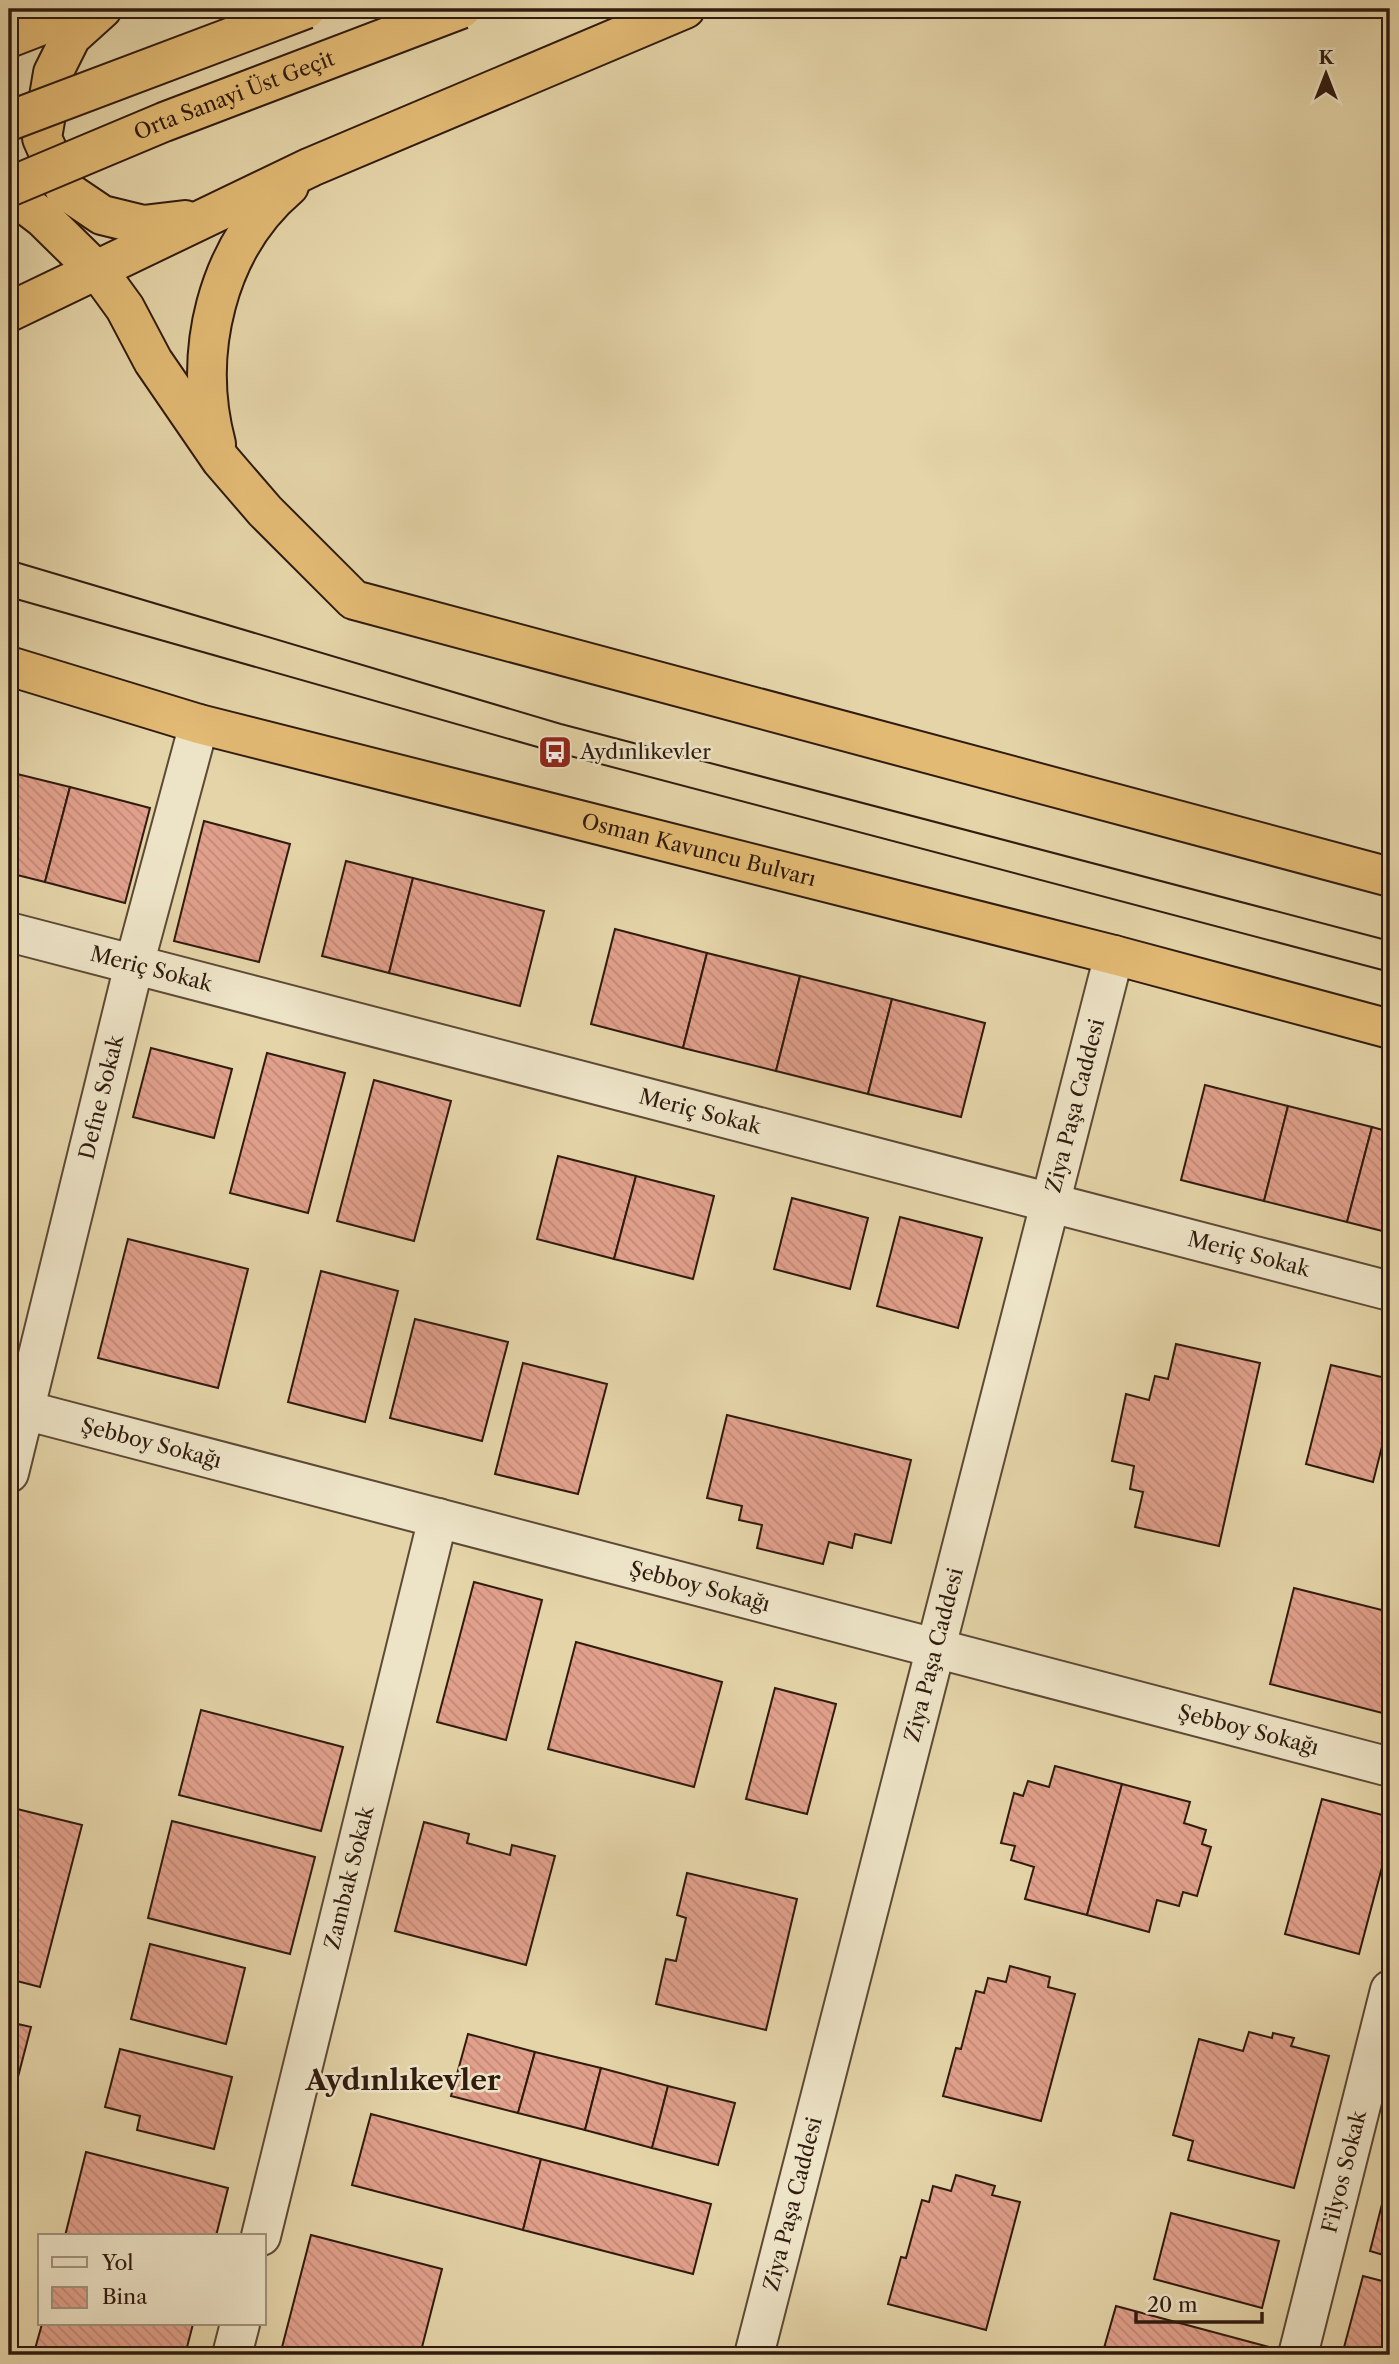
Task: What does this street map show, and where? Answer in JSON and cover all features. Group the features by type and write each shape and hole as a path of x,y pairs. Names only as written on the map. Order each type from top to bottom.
{"highway":[{"path":"9,38 84,9"},
{"path":"102,9 71,37 53,73 42,138 65,190 102,215 143,225 207,217"},
{"path":"9,121 306,9"},
{"name":"Orta Sanayi Üst Geçit","path":"9,189 164,122 461,9"},
{"path":"9,312 311,167 685,9"},
{"path":"221,460 206,391 210,332 222,286 237,252 258,220 283,191 311,167"},
{"path":"9,189 96,270 125,308 153,361 221,460 265,512 354,600 1390,877"},
{"name":"Osman Kavuncu Bulvarı","path":"9,666 199,724 1114,955 1390,1029"}],"street":[{"name":"Defne Sokak","path":"9,1473 17,1408 199,724"},
{"name":"Meriç Sokak","path":"9,932 1390,1291"},
{"name":"Ziya Paşa Caddesi","path":"754,2355 1114,955"},
{"name":"Şebboy Sokağı","path":"17,1408 1390,1767"},
{"name":"Zambak Sokak","path":"261,2234 438,1518"},
{"name":"Filyos Sokak","path":"1298,2355 1390,1990"},
{"path":"232,2355 239,2326"}],"building":[{"path":"9,772 70,787 45,882 9,873"},
{"path":"70,787 150,808 125,903 45,882"},
{"path":"204,821 290,844 259,962 174,941"},
{"path":"346,861 413,878 389,973 322,956"},
{"path":"413,878 544,911 520,1006 389,973"},
{"path":"615,929 707,953 683,1048 591,1024"},
{"path":"707,953 800,976 776,1071 683,1048"},
{"path":"800,976 892,999 868,1094 776,1071"},
{"path":"892,999 985,1023 961,1117 868,1094"},
{"path":"151,1048 232,1069 214,1138 133,1117"},
{"path":"267,1053 345,1073 308,1213 230,1193"},
{"path":"374,1080 451,1101 414,1241 337,1221"},
{"path":"1205,1085 1288,1106 1264,1201 1181,1180"},
{"path":"1288,1106 1372,1127 1347,1222 1264,1201"},
{"path":"1372,1127 1390,1132 1390,1233 1347,1222"},
{"path":"558,1156 636,1176 614,1259 537,1239"},
{"path":"636,1176 714,1196 693,1279 614,1259"},
{"path":"792,1198 868,1218 850,1289 774,1269"},
{"path":"900,1217 982,1238 958,1328 877,1306"},
{"path":"9,1219 16,1221 9,1247"},
{"path":"128,1239 248,1269 218,1388 98,1358"},
{"path":"321,1271 398,1291 365,1422 288,1402"},
{"path":"415,1319 508,1342 482,1441 390,1418"},
{"path":"1176,1344 1260,1363 1219,1546 1135,1527 1143,1492 1130,1489 1134,1466 1112,1461 1126,1394 1149,1400 1155,1376 1168,1379"},
{"path":"523,1363 607,1384 578,1494 495,1474"},
{"path":"1331,1365 1390,1379 1390,1415 1373,1482 1306,1464"},
{"path":"727,1415 911,1460 891,1543 855,1534 852,1548 829,1542 823,1564 757,1548 762,1525 739,1520 742,1506 707,1498"},
{"path":"474,1582 542,1600 506,1740 437,1722"},
{"path":"1294,1588 1390,1612 1390,1715 1270,1684"},
{"path":"576,1642 722,1682 694,1787 548,1749"},
{"path":"775,1688 836,1704 807,1814 746,1799"},
{"path":"201,1710 343,1747 321,1831 179,1795"},
{"path":"1055,1766 1122,1784 1087,1915 1025,1899 1034,1867 1011,1860 1015,1846 1001,1843 1014,1793 1023,1796 1028,1781 1049,1787"},
{"path":"1122,1784 1190,1802 1184,1823 1206,1830 1202,1844 1211,1847 1197,1896 1183,1892 1179,1906 1157,1900 1149,1932 1087,1915"},
{"path":"1322,1799 1390,1817 1390,1837 1359,1954 1285,1934"},
{"path":"9,1807 82,1825 40,1987 9,1979"},
{"path":"172,1821 315,1857 290,1954 148,1918"},
{"path":"424,1822 469,1834 467,1843 510,1855 512,1845 555,1856 526,1965 395,1931"},
{"path":"687,1873 797,1899 766,2030 656,2004 666,1959 676,1961 686,1918 677,1915"},
{"path":"150,1944 245,1968 226,2044 131,2019"},
{"path":"1010,1966 1050,1977 1048,1987 1075,1994 1041,2121 943,2096 956,2048 961,2049 976,1991 984,1993 988,1978 1006,1982"},
{"path":"9,2022 31,2027 13,2096 9,2095"},
{"path":"1249,2032 1272,2038 1273,2033 1294,2038 1291,2046 1329,2056 1294,2188 1188,2160 1193,2141 1173,2135 1199,2039 1243,2051"},
{"path":"468,2034 535,2052 518,2113 451,2096"},
{"path":"120,2049 232,2077 214,2149 137,2130 140,2116 105,2107"},
{"path":"535,2052 601,2068 585,2130 518,2113"},
{"path":"601,2068 668,2086 652,2148 585,2130"},
{"path":"668,2086 735,2103 718,2165 652,2148"},
{"path":"371,2114 541,2159 523,2230 352,2185"},
{"path":"86,2152 228,2188 216,2234 66,2234"},
{"path":"541,2159 711,2204 693,2274 523,2230"},
{"path":"1390,2173 1390,2257 1370,2251"},
{"path":"956,2175 995,2186 992,2195 1020,2202 986,2330 888,2304 901,2257 906,2258 922,2200 929,2202 933,2186 951,2191"},
{"path":"1171,2213 1279,2241 1262,2308 1154,2279"},
{"path":"311,2235 442,2269 420,2355 280,2355"},
{"path":"1363,2276 1390,2283 1390,2355 1342,2355"},
{"path":"1116,2306 1269,2347 1267,2355 1102,2355"},
{"path":"41,2326 192,2326 185,2355 60,2355 35,2349"}],"tram line":[{"path":"9,560 561,724 1390,941"},
{"path":"9,597 555,752 1390,972"}],"place":[{"name":"Aydınlıkevler","path":"555,752"}],"district":[{"name":"Aydınlıkevler","path":"403,2080"}]}
